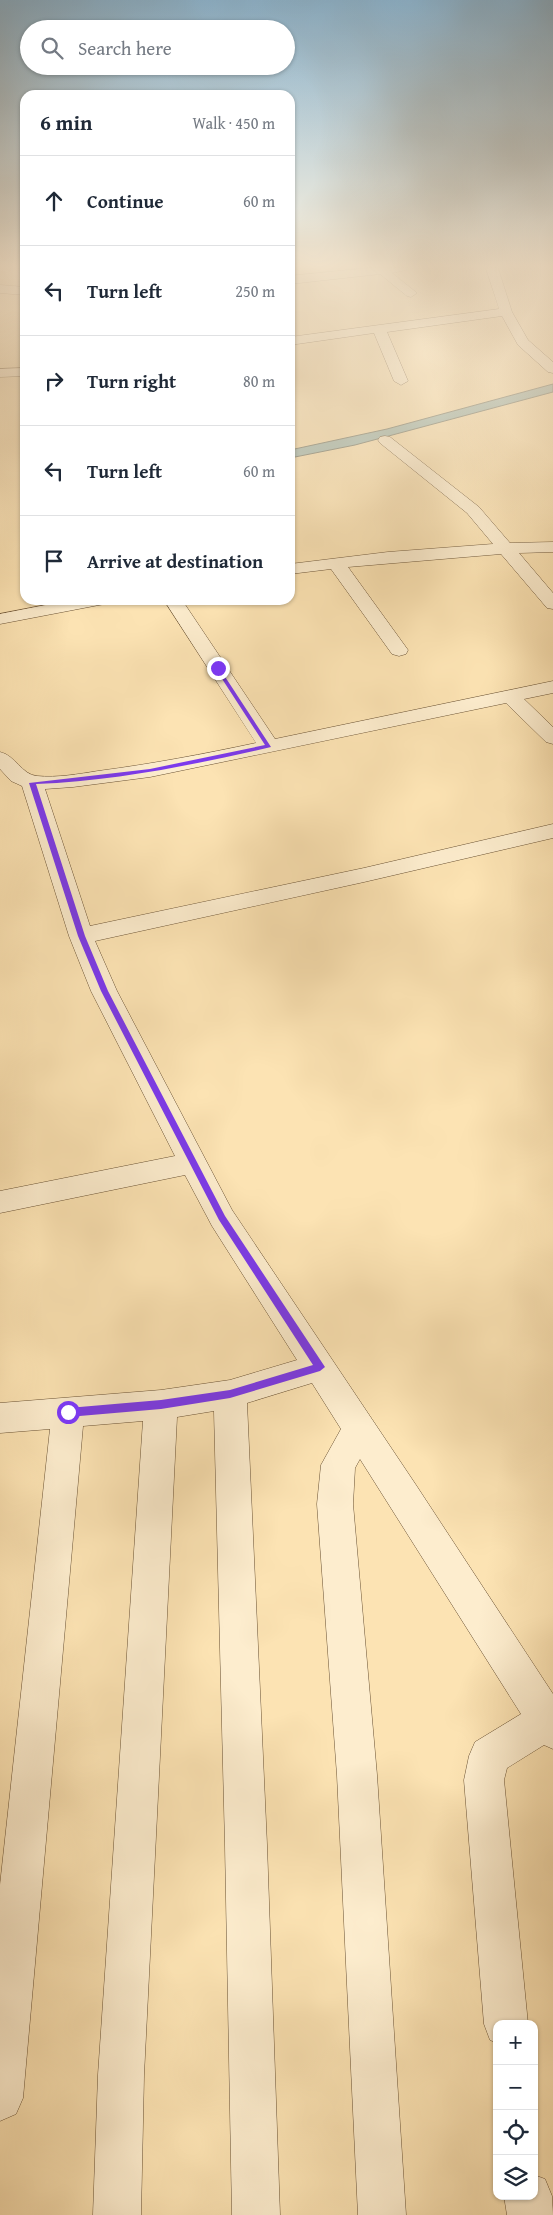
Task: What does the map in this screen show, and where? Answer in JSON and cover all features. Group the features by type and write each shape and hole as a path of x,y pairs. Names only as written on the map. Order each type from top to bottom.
{"street":[{"path":"397,371 401,381"},
{"path":"0,373 20,372"},
{"path":"385,440 473,510 553,603"},
{"path":"295,568 336,562 504,547 553,546"},
{"path":"336,562 399,650"},
{"path":"0,619 70,605"},
{"path":"176,605 269,746"},
{"path":"17,779 73,781 150,771 553,687"},
{"path":"510,696 553,738"},
{"path":"0,758 17,779 104,991 222,1218 550,1725 489,1756 484,1780 506,2020"},
{"path":"81,936 364,875 553,831"},
{"path":"0,1202 193,1163"},
{"path":"0,1418 161,1405 230,1394 320,1367"},
{"path":"230,1394 246,1845 256,2215"},
{"path":"117,2215 122,2065 161,1405"},
{"path":"0,2098 68,1412"},
{"path":"360,1429 338,1466 335,1504 357,1775 382,2215"},
{"path":"529,2200 531,2215"}],"water":[{"path":"553,384 553,392 355,445 295,457 295,449 387,429"}],"route":[{"path":"68,1412 161,1405 230,1394 320,1367 222,1218 104,991 81,936 32,783 73,781 150,771 269,746 218,668"}]}
